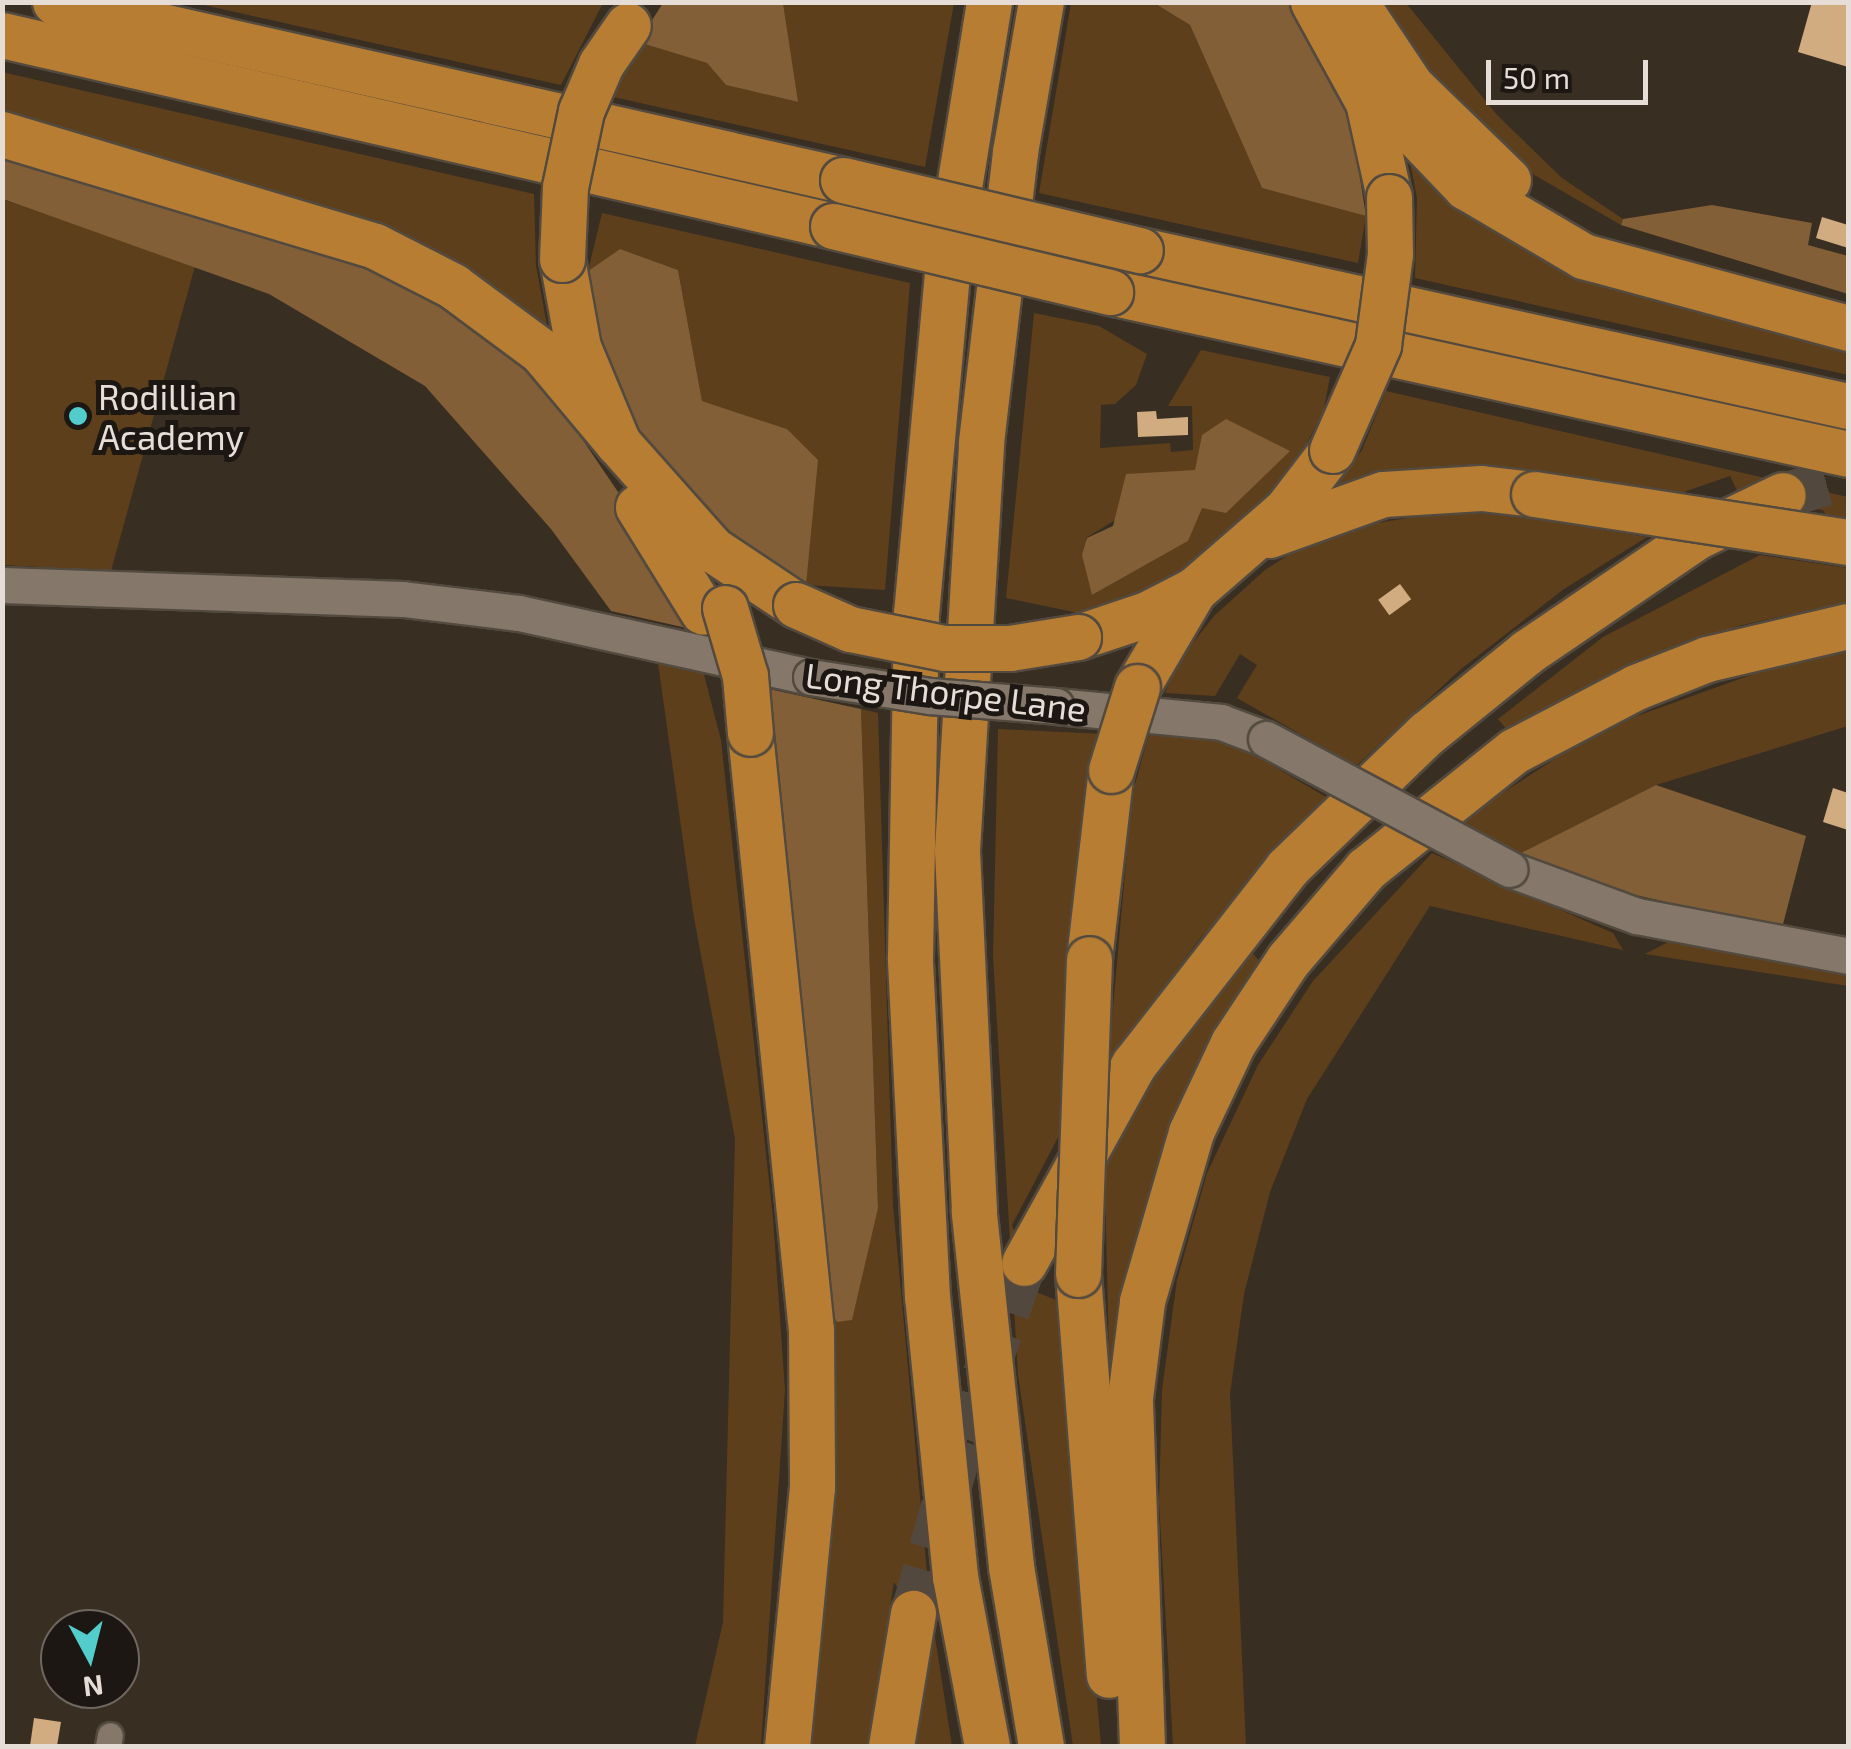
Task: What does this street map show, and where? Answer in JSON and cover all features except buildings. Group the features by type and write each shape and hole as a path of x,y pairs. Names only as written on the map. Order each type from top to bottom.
{"highway":[{"path":"55,2 1140,250 1848,406"},
{"path":"987,1746 955,1576 930,1334 910,957 919,577 950,244 990,2"},
{"path":"1041,2 982,424 957,850 974,1211 1011,1566 1041,1746"},
{"path":"2,134 314,223 453,286 554,362 687,526 734,568 796,605 850,629 944,648 1010,648 1078,637 1147,614 1194,590 1286,510 1332,450 1378,345 1390,254 1388,196 1377,131 1355,71 1313,2"},
{"path":"1354,2 1411,86 1491,168 1554,212 1707,288"},
{"path":"618,443 578,347 562,259 565,188 581,111 600,64 635,14"},
{"path":"2,35 1110,292 1848,454"},
{"path":"1355,71 1454,176 1530,228 1613,266 1848,328"},
{"path":"492,314 596,446 714,610"},
{"path":"1246,547 1306,518 1383,494 1481,488 1848,542"},
{"path":"1024,1263 1134,1064 1287,868 1427,733 1527,652 1698,536 1783,495"},
{"path":"687,526 714,610 746,676 744,734 811,1330 812,1487 787,1746"},
{"path":"1119,1746 1098,1580 1078,1274 1089,959 1111,770 1138,687 1194,590"},
{"path":"1142,1746 1130,1398 1142,1301 1191,1132 1234,1044 1288,960 1366,869 1514,751 1605,701 1707,658 1848,626"},
{"path":"891,1746 913,1613"}],"main road":[{"name":"Long Thorpe Lane","path":"2,585 403,599 536,616 810,676 930,696 1221,722 1266,739 1509,869 1638,916 1848,956"}],"shaded area":[{"path":"603,2 561,85 195,3"},
{"path":"663,3 783,3 798,102 726,85 707,63 638,42"},
{"path":"783,3 954,3 925,167 609,96 638,42 707,63 726,85 797,102"},
{"path":"1071,3 1154,3 1190,25 1262,188 1366,216 1358,263 1039,193"},
{"path":"1154,3 1290,3 1349,109 1366,216 1262,188 1190,25"},
{"path":"1374,3 1406,3 1497,115 1562,178 1623,219 1621,225 1524,169 1424,72"},
{"path":"2,72 534,194 536,266 547,325 417,245 3,116"},
{"path":"1407,147 1453,188 1848,346 1848,375 1415,278 1417,198"},
{"path":"3,156 359,262 484,330 534,375 574,427 673,573 691,629 611,611 551,529 425,386 269,294 3,199"},
{"name":"Rodillian Academy","path":"2,199 195,266 111,571 3,565"},
{"path":"1712,205 1812,223 1808,245 1848,256 1848,294 1621,225 1623,219"},
{"path":"602,213 910,283 885,590 806,585 807,530 787,429 702,401 678,270 620,249 588,271"},
{"path":"620,249 678,270 702,401 787,429 818,460 806,585 718,531 637,433 608,374 588,271"},
{"path":"1034,313 1099,326 1147,354 1136,385 1115,404 1101,405 1100,448 1170,443 1171,452 1193,450 1192,406 1168,406 1201,350 1330,377 1323,413 1285,483 1216,549 1166,582 1083,614 1006,598","holes":["1202,435 1188,541 1092,595 1086,538 1196,470"]},
{"path":"1386,391 1848,497 1848,525 1827,521 1824,511 1763,487 1740,497 1730,476 1675,495 1330,495 1362,450"},
{"path":"1226,419 1290,451 1226,513 1202,508 1188,541 1092,595 1082,555 1087,538 1113,526 1126,474 1195,470 1202,435"},
{"path":"1438,513 1505,514 1647,537 1564,589 1461,669 1356,766 1237,698 1257,665 1240,654 1215,696 1165,693 1178,662 1214,616 1265,570 1307,543 1359,526"},
{"path":"1760,555 1848,568 1848,602 1742,625 1666,651 1508,731 1498,719 1603,637"},
{"path":"1848,652 1848,726 1656,785 1521,853 1459,821 1561,755 1634,717 1770,668"},
{"path":"658,663 703,671 721,740 773,1218 785,1390 761,1746 695,1746 723,1622 735,1139 693,912"},
{"path":"764,688 861,709 878,1208 852,1320 837,1322 824,1301"},
{"path":"861,709 878,713 893,1205 930,1605 952,1746 915,1746 927,1633 894,1582 867,1746 805,1746 824,1301 878,1208"},
{"path":"1151,727 1215,734 1277,759 1273,766 1326,797 1198,941 1108,1063 1132,795"},
{"path":"998,729 1104,734 1065,1124 1012,1225 1034,1291 1063,1303 1101,1746 1073,1746 1018,1375 993,957"},
{"path":"1656,785 1806,836 1782,928 1609,889 1521,853"},
{"path":"1432,853 1613,933 1623,950 1430,906 1307,1099 1270,1192 1244,1294 1230,1394 1246,1746 1173,1746 1159,1502 1162,1390 1177,1280 1207,1173 1258,1065 1313,981"},
{"path":"1674,939 1848,972 1848,986 1645,954"},
{"path":"1248,948 1262,964 1110,1391 1104,1150 1160,1061"}],"tunnel":[{"path":"1783,495 1848,477"},
{"path":"913,1613 963,1438 1024,1263"}],"place":[{"name":"Rodillian Academy","path":"78,416"}]}
